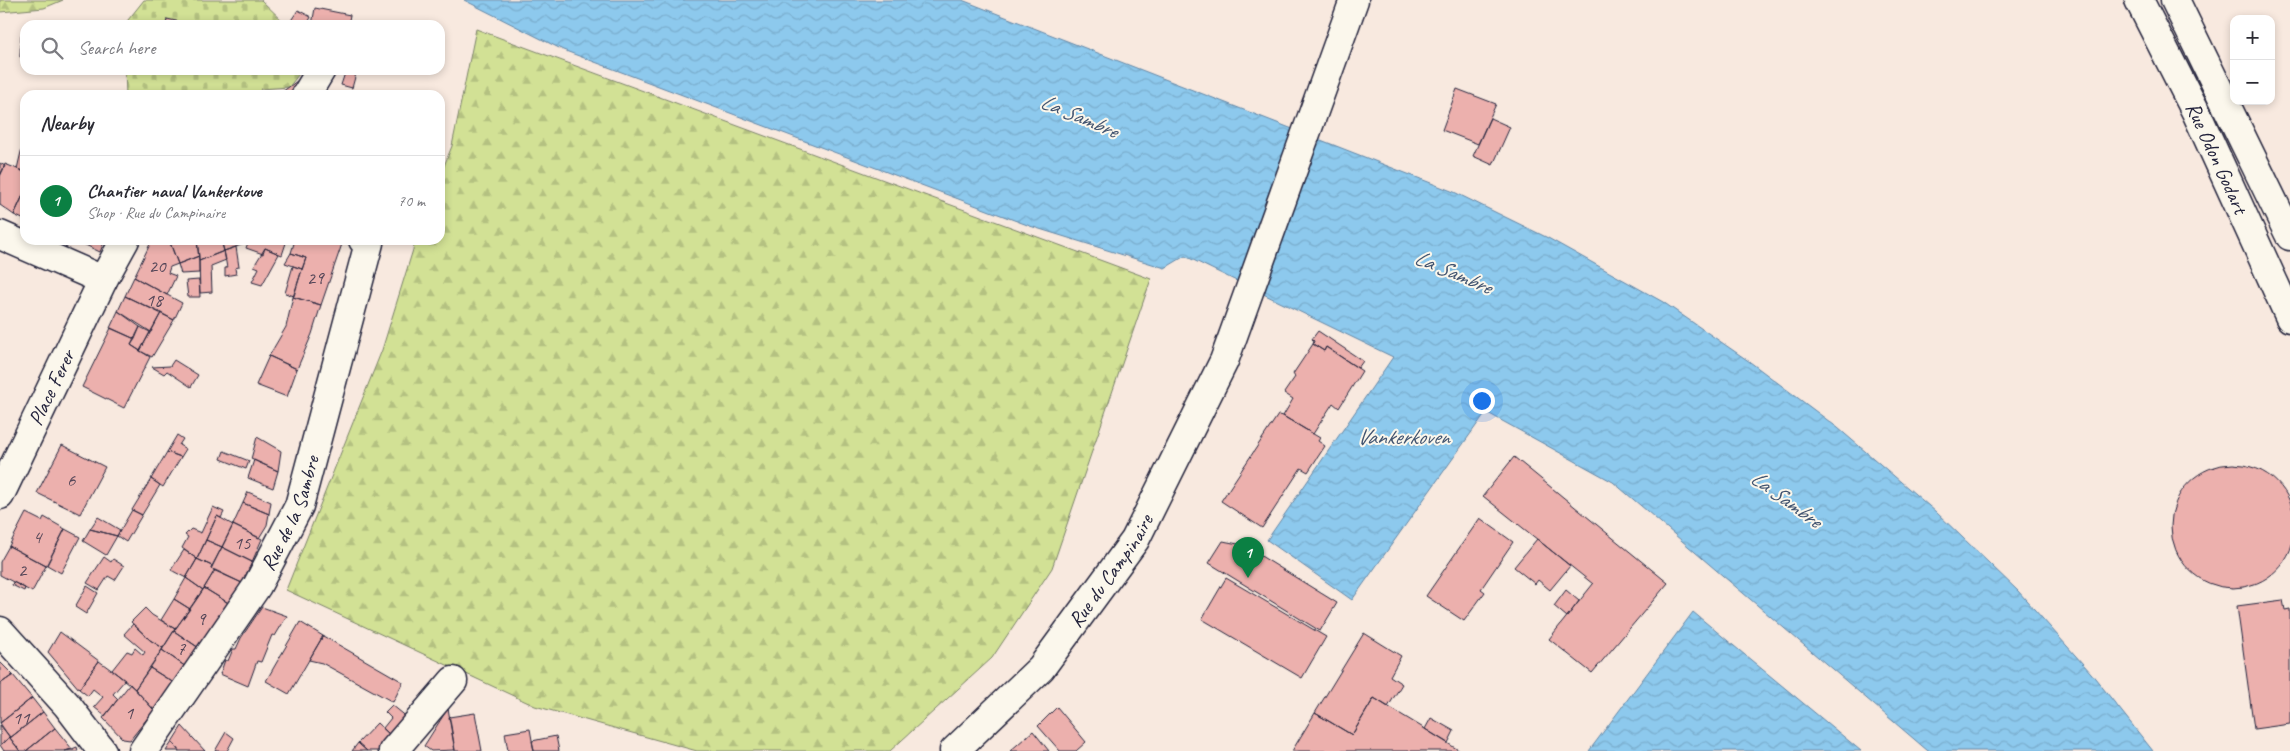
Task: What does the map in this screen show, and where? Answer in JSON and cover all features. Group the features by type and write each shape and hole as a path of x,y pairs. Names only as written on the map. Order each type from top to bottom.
{"main road":[{"name":"Rue du Campinaire","path":"954,751 1041,668 1135,540 1224,361 1354,0"},
{"name":"Rue Odon Godart","path":"2139,0 2196,112 2290,318"},
{"name":"Rue Odon Godart","path":"2175,0 2290,236"},
{"path":"309,90 317,75"},
{"path":"0,235 20,244"},
{"path":"23,245 103,280"},
{"name":"Place Ferer","path":"0,495 103,280 122,245"},
{"name":"Rue de la Sambre","path":"143,751 257,586 299,506 365,245"},
{"path":"0,631 67,705 102,751"},
{"path":"393,751 453,681"}],"green space":[{"path":"0,0 63,0 44,8 0,12"},
{"path":"144,0 261,0 282,20 128,20"},
{"path":"476,29 1151,279 1052,568 992,658 890,751 697,751 535,706 286,590 382,350 414,245 445,245 445,164 452,146"},
{"path":"125,75 298,75 289,87 260,90 126,90"}],"water":[{"path":"464,0 962,0 1454,192 1548,238 1663,302 1750,362 1838,428 1936,512 2018,591 2091,673 2153,751 1928,751 1613,482 1486,412 1352,600 1267,540 1393,357 1185,256 1165,268 1030,226 563,50"},
{"path":"1693,612 1861,751 1589,751"}],"building":[{"path":"315,8 350,15 349,20 313,20"},
{"path":"298,10 311,17 310,20 291,20"},
{"path":"344,75 356,75 352,88 341,85"},
{"path":"297,81 304,87 301,90 285,90"},
{"path":"1457,89 1496,104 1478,144 1442,130"},
{"path":"1490,118 1510,127 1493,165 1473,156"},
{"path":"20,156 20,170 17,169"},
{"path":"0,163 5,166 0,176"},
{"path":"5,164 20,170 20,202 14,215 0,205 0,176"},
{"path":"20,202 20,218 14,215"},
{"path":"85,245 103,245 100,252"},
{"path":"150,245 171,245 178,264 170,267 168,273 176,276 167,295 134,277"},
{"path":"171,245 198,245 199,256 178,264"},
{"path":"197,245 222,245 224,251 199,261"},
{"path":"222,245 241,245 224,251"},
{"path":"247,245 285,245 282,255 265,248 263,254 246,248"},
{"path":"293,245 342,245 321,305 293,297 306,258 291,253"},
{"path":"236,247 239,267 235,268 236,274 225,276 225,268 227,268 224,251"},
{"path":"265,248 279,254 262,285 252,282 259,268 254,266"},
{"path":"224,251 226,260 211,266 212,292 200,293 199,261"},
{"path":"291,253 306,258 302,269 285,263"},
{"path":"199,256 199,273 181,274 178,264"},
{"path":"293,266 302,269 294,296 285,293"},
{"path":"134,277 182,303 174,320 125,296"},
{"path":"199,280 200,297 188,297 186,281"},
{"path":"125,296 161,313 151,332 118,311"},
{"path":"293,297 321,305 312,334 297,369 269,356 286,327"},
{"path":"118,311 140,327 135,339 110,328"},
{"path":"161,313 174,320 152,357 140,351"},
{"path":"140,327 150,332 140,351 131,345"},
{"path":"111,328 135,339 131,345 150,357 124,408 82,387"},
{"path":"1318,331 1363,361 1358,368 1326,347 1324,351 1313,344 1314,341 1312,339"},
{"path":"1313,344 1324,351 1326,347 1362,371 1339,408 1333,403 1313,434 1283,416 1293,399 1284,393 1295,377 1293,374"},
{"path":"269,356 297,369 287,397 256,385"},
{"path":"174,360 198,375 191,387 167,371 164,374 152,367 170,366"},
{"path":"1278,415 1283,416 1320,438 1318,441 1325,446 1308,472 1301,468 1262,528 1221,501"},
{"path":"177,435 183,439 179,445 186,449 181,457 167,452"},
{"path":"257,437 281,451 278,471 251,459"},
{"path":"62,445 105,467 80,514 37,493"},
{"path":"224,451 249,461 246,469 221,459"},
{"path":"167,452 181,457 163,487 151,479"},
{"path":"1514,457 1668,583 1592,673 1549,639 1593,584 1483,496"},
{"path":"254,460 278,471 273,488 248,478"},
{"path":"2221,465 2245,465 2257,468 2268,474 2285,491 2291,502 2291,550 2285,561 2268,578 2257,584 2245,587 2221,587 2209,584 2198,578 2181,561 2175,550 2172,538 2172,514 2175,502 2181,491 2198,474 2209,468"},
{"path":"151,479 160,485 142,515 132,510"},
{"path":"248,492 271,502 269,514 243,503"},
{"path":"243,503 269,514 267,525 259,538 233,525"},
{"path":"213,507 224,512 221,518 217,516 197,559 182,548 188,537 185,535 191,529 201,533"},
{"path":"132,510 142,515 126,542 117,536"},
{"path":"26,513 42,521 44,517 65,529 46,566 9,546"},
{"path":"217,516 233,525 222,547 206,540"},
{"path":"98,517 120,530 117,536 90,529"},
{"path":"1480,518 1513,542 1481,589 1485,592 1464,621 1426,596"},
{"path":"233,525 262,539 252,562 222,547"},
{"path":"65,529 80,537 61,573 47,565"},
{"path":"90,529 117,536 106,555 83,541"},
{"path":"1537,539 1570,566 1550,590 1538,580 1535,584 1514,567"},
{"path":"206,540 222,547 212,566 197,559"},
{"path":"1223,541 1243,545 1337,603 1320,631 1209,563"},
{"path":"9,546 46,566 32,592 0,575 0,562"},
{"path":"222,547 252,562 242,583 211,569"},
{"path":"184,550 197,559 186,578 171,570"},
{"path":"104,557 111,562 113,559 124,566 115,580 108,576 99,590 87,583"},
{"path":"197,559 212,566 211,569 215,570 203,590 186,578"},
{"path":"215,570 242,583 230,604 204,588"},
{"path":"186,578 203,590 190,609 174,599"},
{"path":"1226,578 1326,637 1302,678 1202,619"},
{"path":"13,582 25,588 24,591 12,585"},
{"path":"87,586 98,593 86,614 75,607"},
{"path":"204,588 230,604 199,648 174,631"},
{"path":"1566,590 1579,601 1567,617 1554,606"},
{"path":"174,599 190,609 175,629 161,620"},
{"path":"2283,600 2285,610 2290,609 2290,724 2254,729 2237,606"},
{"path":"262,607 287,616 275,636 272,635 261,662 257,661 248,686 220,674 225,660 228,661 233,649 236,649 241,638"},
{"path":"145,608 152,615 175,629 163,648 150,640 131,622"},
{"path":"300,622 323,636 289,694 266,681"},
{"path":"133,624 150,640 163,648 135,689 112,670 127,651 132,653 135,648 143,655 145,652 124,634"},
{"path":"174,631 199,648 186,667 162,650"},
{"path":"60,632 99,661 79,689 48,652"},
{"path":"1364,633 1401,656 1390,676 1402,684 1388,707 1374,698 1352,735 1315,713"},
{"path":"323,636 403,682 393,702 322,663 309,660"},
{"path":"162,650 186,667 174,683 150,668"},
{"path":"99,661 125,680 113,694 118,699 105,716 94,707 103,697 93,689 88,696 79,689"},
{"path":"0,662 13,675 0,684"},
{"path":"150,668 174,683 154,710 135,689"},
{"path":"13,675 32,698 0,723 0,684"},
{"path":"130,684 154,710 130,740 123,739 103,718"},
{"path":"32,698 43,712 10,738 0,723"},
{"path":"1374,698 1460,751 1292,751 1315,713 1352,735"},
{"path":"392,705 408,718 394,739 383,728 391,718 385,712"},
{"path":"1057,707 1086,742 1076,751 1060,751 1038,726"},
{"path":"448,708 455,750 431,751 424,746"},
{"path":"43,712 55,728 26,751 20,751 10,738"},
{"path":"475,713 482,751 455,751 449,717"},
{"path":"1431,718 1454,731 1448,743 1425,729"},
{"path":"377,723 394,739 386,751 367,751 358,743"},
{"path":"0,725 10,737 0,745"},
{"path":"182,726 205,751 179,751 172,742"},
{"path":"55,728 72,749 65,751 26,751"},
{"path":"530,729 534,751 508,751 505,733"},
{"path":"1033,731 1049,751 1010,751"},
{"path":"226,732 234,738 227,751 215,751"},
{"path":"556,736 559,751 534,751 532,741"},
{"path":"10,737 20,751 4,751 0,745"},
{"path":"172,742 179,751 166,751"},
{"path":"358,743 367,751 352,751"},
{"path":"77,747 78,751 65,751 72,749"}],"place":[{"name":"Chantier naval Vankerkove","path":"1248,578"}],"water label":[{"name":"La Sambre","path":"1079,116"},
{"name":"La Sambre","path":"1453,272"},
{"name":"Vankerkoven","path":"1403,437"},
{"name":"La Sambre","path":"1786,499"}]}
